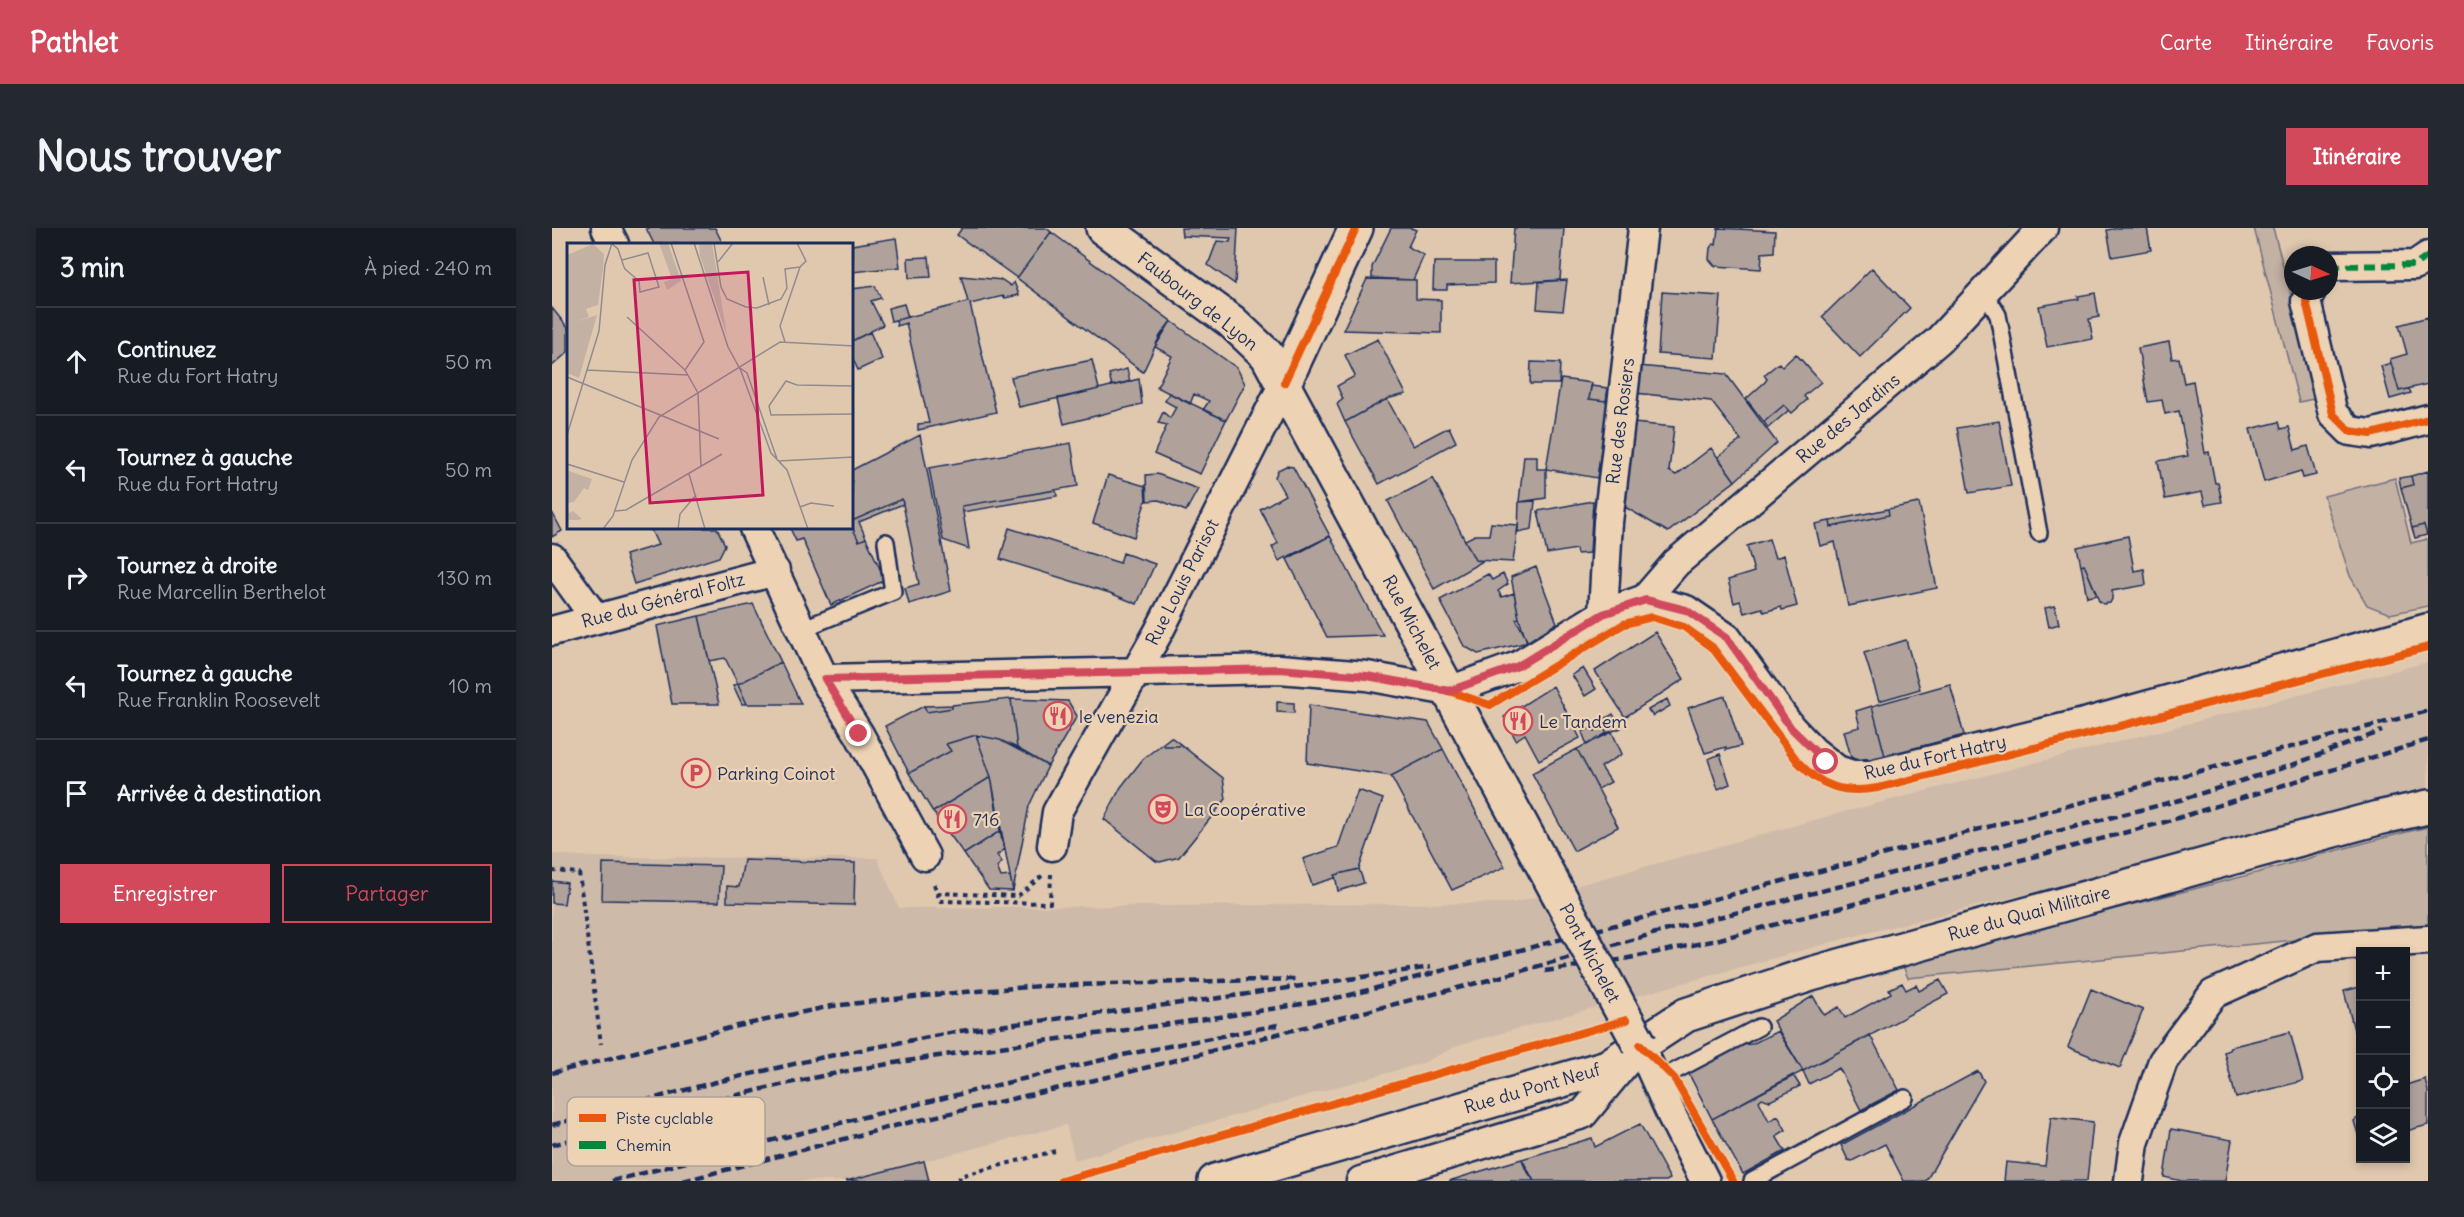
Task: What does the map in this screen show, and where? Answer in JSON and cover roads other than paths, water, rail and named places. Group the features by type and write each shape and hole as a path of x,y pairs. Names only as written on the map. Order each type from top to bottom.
{"street":[{"path":"606,228 614,243"},
{"name":"Faubourg de Lyon","path":"1103,228 1231,321 1267,355 1284,383"},
{"path":"1284,383 1356,228"},
{"name":"Rue des Rosiers","path":"1603,614 1608,522 1643,228"},
{"name":"Rue des Jardins","path":"1646,600 1676,563 1939,340 2043,228"},
{"path":"2338,266 2415,265 2428,256"},
{"path":"2306,300 2333,414 2350,431 2371,435 2428,419"},
{"name":"Rue Louis Parisot","path":"1051,858 1057,812 1159,631 1284,383"},
{"name":"Rue Michelet","path":"1284,383 1558,893"},
{"path":"755,530 825,679 859,734 925,856"},
{"path":"552,558 596,619"},
{"name":"Rue du Général Foltz","path":"552,631 775,571"},
{"path":"825,679 1279,669 1367,676 1449,691 1518,666 1603,614 1646,600"},
{"name":"Rue du Fort Hatry","path":"1646,600 1686,610 1727,638 1791,728 1826,762 1852,775 1870,775 2088,722 2428,628"},
{"name":"Rue du Quai Militaire","path":"1640,1045 1686,1016 1811,974 2252,852 2428,807"},
{"name":"Pont Michelet","path":"1558,893 1640,1045"},
{"path":"2129,1181 2134,1143 2163,1061 2214,994 2317,947 2428,940"},
{"path":"1640,1045 1705,1181"},
{"name":"Rue du Pont Neuf","path":"1215,1181 1607,1067 1640,1045"},
{"name":"Rue du Pont Neuf","path":"1361,1181 1583,1114 1640,1045"}],"lane":[{"path":"1983,292 1998,315 2039,533"},
{"path":"802,629 893,592 886,542"},
{"path":"1656,1080 1759,1027"},
{"path":"1752,1181 1905,1098"}],"railway":[{"path":"733,1097 825,1075 925,1058 1226,1016 1346,996 2428,711"},
{"path":"765,1160 894,1126 1125,1073 1489,980 1656,933 2180,800 2295,764 2382,731"},
{"path":"1545,971 1619,960 1712,941 1873,899 2165,822 2428,740"},
{"path":"659,1097 824,1057 960,1031 1213,999 1431,967"},
{"path":"552,1073 738,1026 832,1006 1040,986 1295,979"},
{"path":"765,1142 1123,1055 1278,1025"},
{"path":"552,1125 567,1121"},
{"path":"552,1145 567,1141"},
{"path":"612,1181 671,1166"},
{"path":"683,1181 741,1166"}],"place":[{"name":"le venezia","path":"1058,716"},
{"name":"Le Tandem","path":"1518,721"},
{"name":"Parking Coinot","path":"696,773"},
{"name":"La Coopérative","path":"1163,809"},
{"name":"716","path":"952,819"}]}
